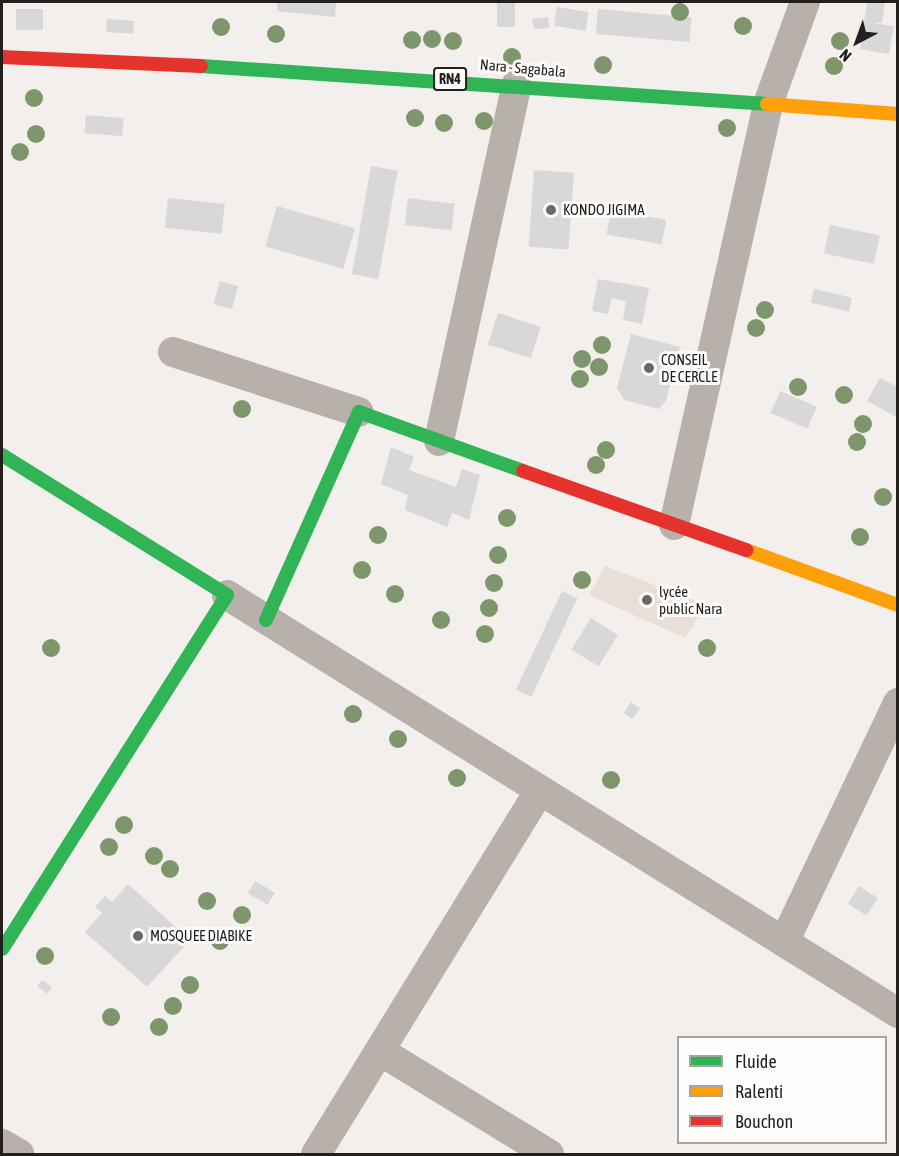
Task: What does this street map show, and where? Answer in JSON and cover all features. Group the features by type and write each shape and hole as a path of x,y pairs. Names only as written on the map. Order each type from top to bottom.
{"street":[{"path":"674,525 768,104 805,2"},
{"name":"Nara - Sagabala","path":"2,57 517,84 897,114"},
{"path":"439,441 517,84"},
{"path":"172,352 359,412 897,605"},
{"path":"266,620 359,412"},
{"path":"2,455 897,1013"},
{"path":"3,943 227,595"},
{"path":"784,942 897,704"},
{"path":"316,1155 540,790"},
{"path":"380,1051 549,1155"},
{"path":"2,1144 19,1155"}],"shaded area":[{"name":"lycée public Nara","path":"605,566 706,605 685,638 589,595"}],"building":[{"path":"277,2 336,2 335,17 277,11"},
{"path":"497,2 515,2 515,27 497,27"},
{"path":"867,2 885,2 882,23 872,23 894,26 889,54 860,49"},
{"path":"557,7 589,12 586,31 554,26"},
{"path":"16,9 43,9 43,30 16,30"},
{"path":"598,9 692,17 689,42 596,34"},
{"path":"548,17 549,28 534,29 532,19"},
{"path":"107,19 134,21 133,34 106,32"},
{"path":"86,115 124,118 122,136 84,133"},
{"path":"371,166 398,171 378,279 352,274"},
{"name":"KONDO JIGIMA","path":"534,170 574,173 569,250 529,247"},
{"path":"168,198 225,204 222,234 165,228"},
{"path":"408,198 455,204 451,231 405,225"},
{"path":"277,206 355,228 343,269 265,246"},
{"path":"611,210 666,220 662,244 607,235"},
{"path":"830,225 880,236 874,264 824,253"},
{"name":"CONSEIL DE CERCLE","path":"598,279 649,288 642,324 623,320 626,301 612,298 608,314 592,311"},
{"path":"220,281 238,286 232,309 213,304"},
{"path":"814,289 852,298 849,311 811,303"},
{"path":"498,313 541,327 531,358 488,344"},
{"name":"CONSEIL DE CERCLE","path":"631,334 680,347 666,401 659,409 624,400 617,388"},
{"path":"880,378 898,387 898,418 867,401"},
{"path":"780,391 817,407 807,429 771,413"},
{"path":"391,447 414,457 409,470 456,487 462,469 480,475 469,520 452,513 447,527 405,510 408,495 381,484"},
{"path":"562,591 577,598 531,697 516,690"},
{"path":"591,618 618,635 599,666 571,649"},
{"path":"631,702 640,708 633,719 624,713"},
{"path":"255,881 275,893 268,905 248,893"},
{"name":"MOSQUEE DIABIKE","path":"128,884 190,940 147,987 85,932 102,913 95,907 105,896 112,902"},
{"path":"859,886 878,898 867,915 848,904"},
{"path":"42,980 52,987 47,993 37,987"}],"traffic: fast":[{"path":"201,66 767,104"},
{"path":"266,620 359,412 523,471"},
{"path":"2,455 227,595 2,949"}],"traffic: slow":[{"path":"767,104 898,114"},
{"path":"746,550 898,605"}],"traffic: jam":[{"path":"2,57 201,66"},
{"path":"523,471 746,550"}],"place":[{"name":"KONDO JIGIMA","path":"551,210"},
{"name":"CONSEIL DE CERCLE","path":"649,368"},
{"name":"lycée public Nara","path":"647,600"},
{"name":"MOSQUEE DIABIKE","path":"138,936"}]}
